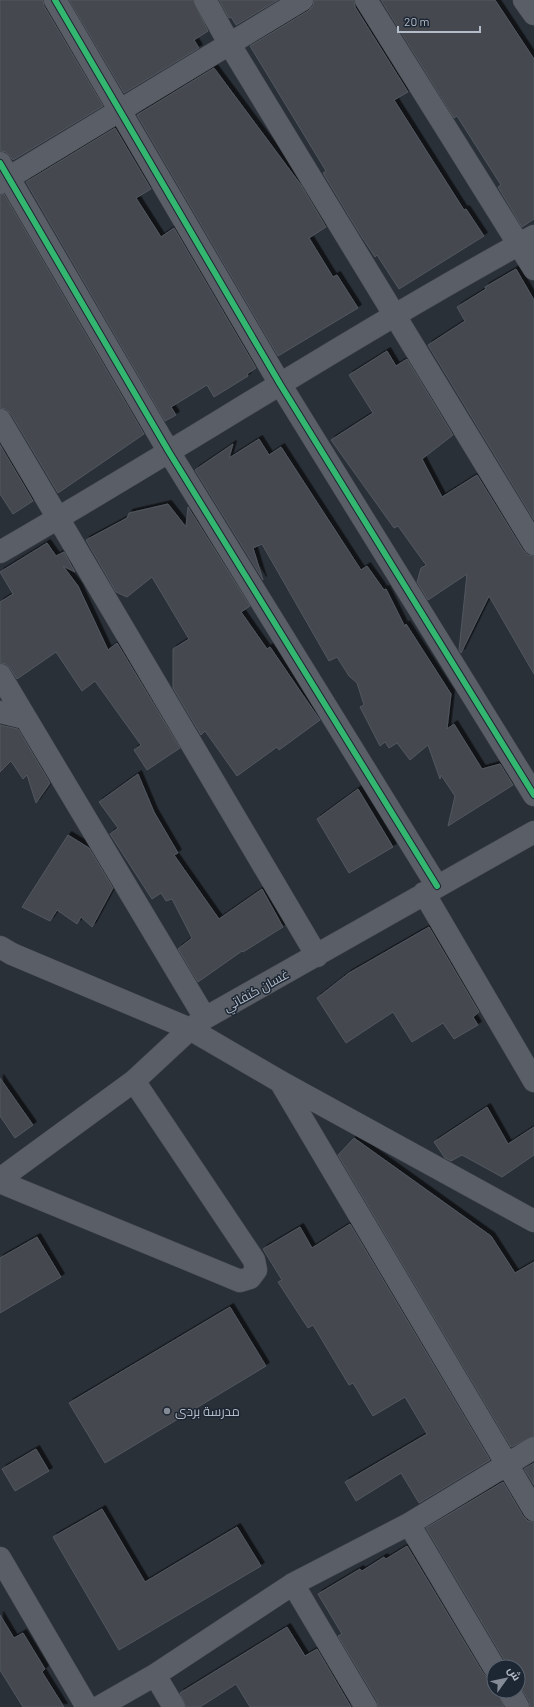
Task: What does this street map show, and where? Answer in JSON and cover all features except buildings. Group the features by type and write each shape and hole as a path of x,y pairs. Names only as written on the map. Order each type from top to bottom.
{"street":[{"path":"55,0 280,384 534,795"},
{"path":"205,0 230,45 534,544"},
{"path":"302,0 230,45 120,110 3,175 430,889 534,1081"},
{"path":"366,0 526,240 534,268"},
{"path":"524,0 534,14"},
{"path":"0,552 394,316 526,240"},
{"path":"0,420 317,956"},
{"path":"0,675 26,718 197,1023"},
{"path":"0,712 26,718"},
{"name":"غسان كنفاتي","path":"0,1180 134,1081 197,1023 317,956 430,889 534,832"},
{"path":"4,955 197,1023 281,1082 531,1223"},
{"path":"0,1180 240,1281 250,1278 256,1270 254,1260 134,1081"},
{"path":"281,1082 534,1510"},
{"path":"99,1707 155,1676 293,1584 409,1524 534,1448"},
{"path":"409,1524 489,1659"},
{"path":"0,1558 87,1707"},
{"path":"293,1584 366,1707"},
{"path":"155,1676 174,1707"}],"cycle path":[{"path":"55,0 280,384 534,795"},
{"path":"0,163 169,452 437,886"}],"place":[{"name":"مدرسة بردى","path":"167,1411"}]}
